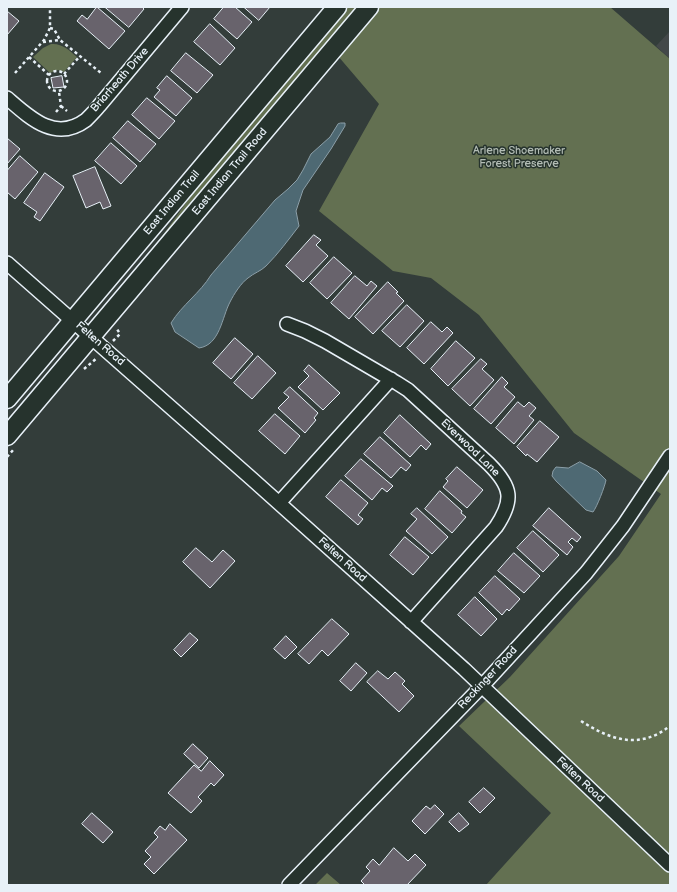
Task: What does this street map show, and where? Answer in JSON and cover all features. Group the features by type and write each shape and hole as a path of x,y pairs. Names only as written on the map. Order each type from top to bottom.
{"main road":[{"name":"East Indian Trail","path":"7,399 337,7"},
{"name":"East Indian Trail Road","path":"91,336 369,7"},
{"path":"7,436 91,336"}],"street":[{"name":"Briarheath Drive","path":"7,98 39,124 51,128 62,129 74,126 86,120 182,7"},
{"name":"Felten Road","path":"7,263 279,503 482,686 670,865"},
{"name":"Everwood Lane","path":"287,324 325,341 408,390 498,473 508,493 507,510 496,526 411,622"},
{"path":"279,503 391,379"},
{"name":"Reckinger Road","path":"289,885 482,686 586,573 623,526 670,456"}],"path":[{"path":"15,74 43,42 50,28 50,7"},
{"path":"50,28 54,29 60,40 101,73"},
{"path":"43,42 60,40"},
{"path":"64,74 80,56"},
{"path":"29,57 49,75"},
{"path":"57,71 64,74 67,78 67,85 65,88 59,92 52,90 47,85 49,75 57,71"},
{"path":"59,92 61,106 67,111"},
{"path":"56,112 61,106"},
{"path":"581,721 598,731 619,739 630,741 642,740 655,735 670,726"}],"shaded area":[{"path":"670,31 670,59 656,46"}],"green space":[{"path":"347,7 358,7 160,245 158,242 208,172"},
{"name":"Arlene Shoemaker Forest Preserve","path":"379,7 610,7 670,59 670,885 486,885 551,813 459,726 510,677 619,556 661,494 574,433 479,315 431,278 393,271 319,211 379,104 338,56"},
{"path":"51,44 62,46 77,57 64,72 58,70 50,73 33,57 43,48"},
{"path":"327,873 341,885 315,885"}],"water":[{"path":"345,123 345,126 303,190 296,211 299,226 266,266 245,280 240,286 227,308 219,330 212,342 199,348 175,332 171,323 175,317 202,288 211,275 275,200 297,180 311,154 330,137 338,124"},
{"path":"580,462 597,471 606,480 597,506 593,512 586,510 552,476 556,467 568,468"}],"building":[{"path":"97,7 125,31 109,49 77,21 82,15 87,19"},
{"path":"105,7 142,7 144,9 129,27"},
{"path":"224,7 235,7 252,22 237,39 214,19"},
{"path":"244,7 270,7 259,20"},
{"path":"7,11 19,21 7,35"},
{"path":"210,24 235,48 220,65 194,42"},
{"path":"186,53 213,75 197,93 171,71"},
{"path":"62,76 64,87 53,88 51,78"},
{"path":"167,76 192,98 176,116 154,97 160,90 157,88"},
{"path":"147,98 175,121 159,139 132,115"},
{"path":"128,121 156,144 140,162 113,138"},
{"path":"7,138 20,149 7,164"},
{"path":"111,143 137,166 121,184 95,161"},
{"path":"20,156 38,172 15,199 7,192 7,171"},
{"path":"95,167 111,206 103,209 100,202 86,208 73,176"},
{"path":"45,173 64,187 40,221 34,217 37,212 24,203"},
{"path":"314,235 321,240 316,245 328,256 303,282 286,266"},
{"path":"334,257 352,273 327,299 310,283"},
{"path":"355,276 367,286 371,281 377,286 349,319 331,303"},
{"path":"388,282 398,292 396,293 404,301 373,334 355,317"},
{"path":"407,305 424,321 400,347 382,331"},
{"path":"431,322 442,332 447,327 453,333 424,364 407,348"},
{"path":"235,338 253,354 231,379 213,363"},
{"path":"456,341 475,358 448,386 431,369"},
{"path":"258,356 276,373 252,399 234,383"},
{"path":"481,359 487,364 482,369 494,380 470,406 452,389"},
{"path":"309,365 340,393 323,410 298,387 309,376 304,371"},
{"path":"502,377 508,383 504,387 515,397 491,424 474,409"},
{"path":"290,387 318,413 314,418 316,420 305,433 278,408 289,397 284,393"},
{"path":"518,402 524,407 529,402 536,408 529,416 534,420 514,444 496,428"},
{"path":"275,414 300,436 285,454 259,431"},
{"path":"400,415 431,444 426,450 421,445 410,457 384,433"},
{"path":"540,421 559,437 537,462 527,454 526,456 517,447"},
{"path":"380,437 411,465 406,471 401,467 391,478 364,454"},
{"path":"361,459 393,486 387,492 382,488 372,500 345,476"},
{"path":"457,467 483,490 467,508 443,487 448,481 446,479"},
{"path":"341,480 368,503 358,515 363,519 358,525 326,497"},
{"path":"440,491 462,511 461,513 466,517 452,533 425,509"},
{"path":"417,508 448,537 432,554 406,531 417,519 411,514"},
{"path":"549,508 581,537 577,542 572,538 568,542 573,547 567,555 533,526"},
{"path":"533,531 559,555 543,572 517,548"},
{"path":"405,537 429,557 413,575 390,555"},
{"path":"196,548 212,562 223,550 235,561 210,588 183,562"},
{"path":"514,553 540,576 524,593 498,571"},
{"path":"495,576 520,599 509,611 507,609 502,615 479,593"},
{"path":"475,597 497,619 481,636 458,615"},
{"path":"332,619 349,634 328,656 322,650 309,664 298,654"},
{"path":"190,633 198,640 181,657 174,650"},
{"path":"286,636 297,647 285,659 274,649"},
{"path":"356,663 367,673 351,691 340,681"},
{"path":"378,671 388,679 395,672 405,681 402,684 414,696 399,712 367,682"},
{"path":"193,744 208,758 199,768 184,754"},
{"path":"210,761 224,775 214,786 211,783 198,797 202,801 191,813 168,793 194,765 201,771"},
{"path":"484,788 495,798 480,813 469,802"},
{"path":"435,805 444,814 425,834 412,821 426,806 430,809"},
{"path":"92,813 113,832 103,843 82,824"},
{"path":"459,813 469,824 459,832 449,822"},
{"path":"170,824 187,840 154,874 144,864 151,857 145,851 158,837 154,833 160,826 165,830"},
{"path":"394,848 408,861 415,854 426,865 407,885 365,885 361,881 370,871 366,867 373,859 379,865"}]}
